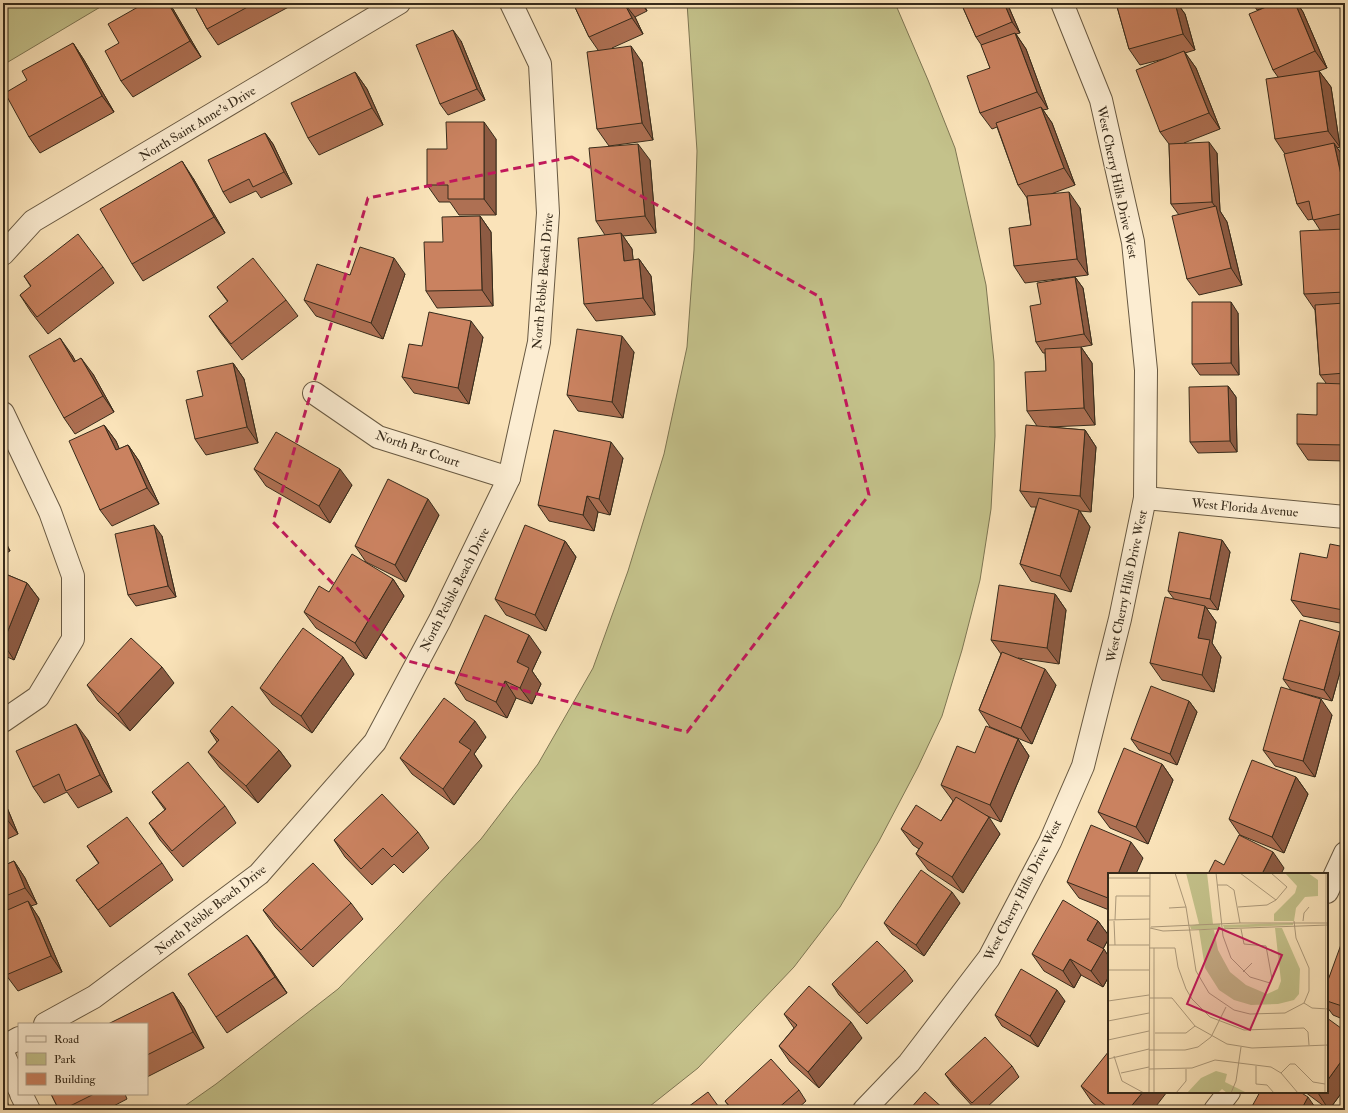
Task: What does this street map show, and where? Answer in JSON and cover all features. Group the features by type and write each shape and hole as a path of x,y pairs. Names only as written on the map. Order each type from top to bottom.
{"street":[{"name":"North Saint Anne's Drive","path":"3,254 33,221 399,3"},
{"name":"North Pebble Beach Drive","path":"47,1023 94,997 259,874 375,742 440,620 509,478 539,342 548,213 540,64 511,3"},
{"name":"West Cherry Hills Drive West","path":"864,1110 909,1063 989,958 1050,842 1082,766 1120,619 1145,498 1146,370 1133,242 1101,100 1062,3"},
{"name":"North Par Court","path":"314,393 378,437 509,478"},
{"path":"3,413 50,512 73,576 73,639 38,697 3,721"},
{"name":"West Florida Avenue","path":"1145,498 1345,517"},
{"path":"1328,890 1345,853"},
{"path":"3,1047 18,1039"},
{"path":"3,1054 18,1087"},
{"path":"1215,1110 1228,1093"},
{"path":"21,1095 28,1110"}],"highlighted area":[{"path":"572,157 820,297 869,495 687,732 408,661 273,522 368,198"}],"green space":[{"path":"3,3 107,3 3,65"},
{"path":"687,3 895,3 955,148 986,285 994,362 995,436 991,509 980,580 962,650 942,716 918,767 879,841 840,907 794,967 698,1068 645,1110 179,1110 216,1084 338,989 481,839 538,764 593,668 628,571 664,454 687,347 694,250 697,151"},
{"path":"3,1092 11,1110 3,1110"}],"building":[{"path":"145,3 168,3 190,41 121,81 105,51 119,43 108,24"},
{"path":"193,3 255,3 207,29"},
{"path":"573,3 624,3 632,18 589,37"},
{"path":"961,3 1004,3 1012,22 976,37"},
{"path":"1116,3 1175,3 1183,34 1129,49"},
{"path":"1276,3 1295,3 1315,51 1273,70 1249,14"},
{"path":"453,30 477,89 440,104 416,45"},
{"path":"1015,33 1037,92 980,113 967,76 990,68 981,45"},
{"path":"73,43 102,96 29,137 5,93 27,80 22,71"},
{"path":"631,46 642,123 597,129 587,52"},
{"path":"1184,51 1209,113 1160,132 1136,70"},
{"path":"1319,71 1328,131 1275,139 1266,79"},
{"path":"355,72 372,108 308,138 291,103"},
{"path":"1041,107 1064,168 1018,185 996,123"},
{"path":"446,122 484,122 484,199 448,199 448,185 427,185 427,149 447,149"},
{"path":"265,133 284,172 253,187 249,179 223,192 208,160"},
{"path":"1209,142 1212,202 1171,204 1169,144"},
{"path":"1334,143 1345,193 1345,213 1313,220 1309,201 1297,204 1284,154"},
{"path":"638,144 645,216 596,221 589,148"},
{"path":"182,161 214,217 132,264 100,209"},
{"path":"1069,192 1077,259 1014,266 1009,228 1031,225 1027,196"},
{"path":"1216,206 1231,268 1187,279 1172,216"},
{"path":"480,216 482,290 426,291 424,242 443,242 442,217"},
{"path":"1345,229 1345,292 1304,294 1300,231"},
{"path":"621,233 624,261 639,259 643,298 584,304 578,238"},
{"path":"78,234 103,267 37,317 20,295 31,286 24,276"},
{"path":"360,247 394,258 371,323 304,300 317,264 350,275"},
{"path":"253,258 286,300 231,344 209,316 228,301 217,287"},
{"path":"1075,277 1084,334 1036,342 1030,306 1041,304 1037,283"},
{"path":"1192,302 1231,302 1231,363 1192,364"},
{"path":"1345,303 1345,373 1320,375 1315,305"},
{"path":"429,312 471,321 458,388 402,377 409,344 422,346"},
{"path":"577,329 622,336 612,402 567,395"},
{"path":"60,338 74,362 81,358 103,396 64,418 29,356"},
{"path":"1081,347 1084,408 1027,411 1025,372 1046,371 1045,349"},
{"path":"233,363 247,427 195,439 186,400 203,396 197,371"},
{"path":"1317,383 1345,384 1345,445 1297,444 1297,414 1317,415"},
{"path":"1228,386 1230,441 1190,442 1189,387"},
{"path":"104,425 116,450 128,445 147,488 100,510 69,441"},
{"path":"1026,425 1085,430 1080,496 1020,491"},
{"path":"554,430 611,442 599,499 587,496 583,515 538,505"},
{"path":"276,432 340,469 319,506 254,469"},
{"path":"388,479 428,499 395,565 355,546"},
{"path":"1039,498 1079,510 1060,576 1020,564"},
{"path":"154,525 168,586 128,595 115,534"},
{"path":"525,525 565,541 535,615 495,599"},
{"path":"1179,532 1222,540 1210,599 1168,591"},
{"path":"1330,544 1345,547 1345,600 1343,610 1291,600 1300,553 1327,558"},
{"path":"352,554 393,579 355,643 304,612 319,586 329,592"},
{"path":"3,573 27,583 3,643"},
{"path":"999,585 1055,594 1047,648 991,640"},
{"path":"1165,597 1205,606 1198,638 1210,640 1202,675 1150,663"},
{"path":"485,615 529,635 517,662 529,668 520,688 505,681 496,702 455,683"},
{"path":"1300,620 1340,632 1324,690 1283,679"},
{"path":"303,628 343,657 301,716 260,688"},
{"path":"131,638 162,667 118,714 87,685"},
{"path":"1002,652 1045,669 1021,728 979,710"},
{"path":"1151,686 1189,701 1170,754 1131,739"},
{"path":"1281,687 1321,699 1303,761 1263,750"},
{"path":"444,698 475,721 459,742 471,750 443,789 400,758"},
{"path":"232,706 279,750 246,786 208,752 219,740 210,731"},
{"path":"76,724 100,775 66,791 59,774 33,787 16,751"},
{"path":"986,726 1018,739 990,805 941,785 957,746 975,753"},
{"path":"1124,748 1162,764 1136,827 1098,812"},
{"path":"1252,760 1296,777 1272,837 1229,819"},
{"path":"188,762 225,806 172,851 149,823 166,809 152,792"},
{"path":"382,794 418,832 392,857 383,848 361,869 334,840"},
{"path":"956,797 989,817 952,877 916,854 923,843 901,829 916,805 941,821"},
{"path":"3,810 6,818 3,820"},
{"path":"127,817 162,863 98,910 76,880 99,863 87,846"},
{"path":"1091,825 1131,842 1118,873 1108,873 1108,898 1067,882"},
{"path":"1239,835 1273,852 1262,873 1208,873 1215,860 1224,865"},
{"path":"14,861 25,888 3,897 3,866"},
{"path":"313,863 351,903 301,950 263,910"},
{"path":"921,870 952,892 916,945 884,923"},
{"path":"1063,900 1098,921 1087,940 1104,949 1091,971 1070,959 1063,971 1032,954"},
{"path":"28,901 51,956 6,975 3,967 3,912"},
{"path":"247,935 275,977 216,1017 188,974"},
{"path":"1343,939 1345,940 1345,1007 1328,1001 1328,980"},
{"path":"877,941 905,970 859,1013 832,984"},
{"path":"1021,969 1057,990 1030,1036 995,1015"},
{"path":"809,986 851,1022 808,1072 779,1046 797,1025 784,1014"},
{"path":"173,992 193,1032 148,1054 148,1023 110,1023"},
{"path":"1328,1019 1345,1031 1345,1056 1328,1080"},
{"path":"985,1037 1012,1066 972,1103 945,1074"},
{"path":"1108,1052 1108,1093 1142,1093 1128,1110 1111,1110 1081,1086"},
{"path":"771,1059 799,1090 776,1110 733,1110 725,1101"},
{"path":"708,1092 721,1110 684,1110"},
{"path":"925,1092 945,1110 909,1110"},
{"path":"1259,1093 1302,1093 1308,1097 1301,1110 1250,1110"},
{"path":"52,1095 92,1095 62,1110 59,1110"}]}
